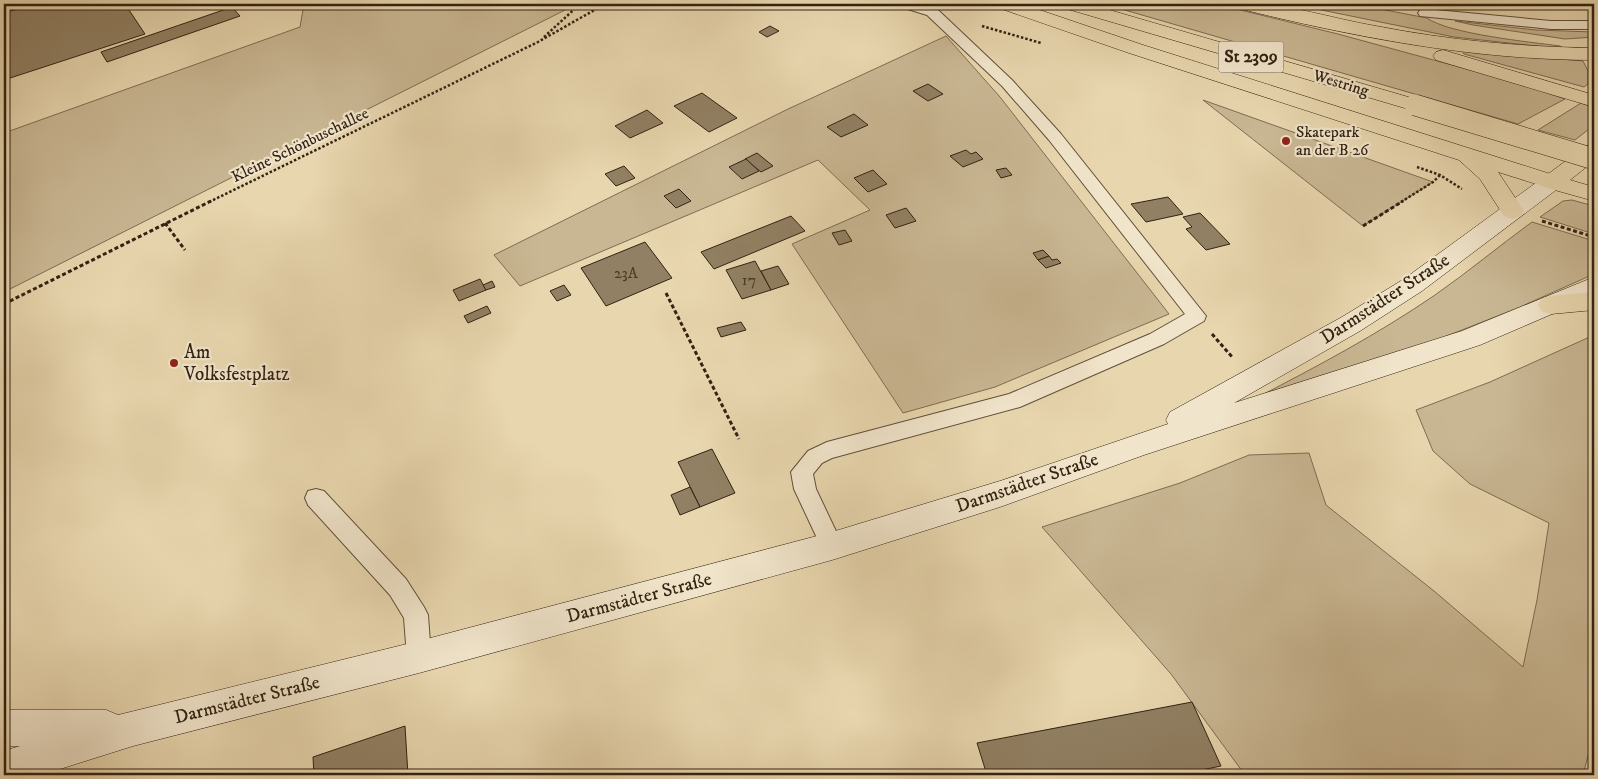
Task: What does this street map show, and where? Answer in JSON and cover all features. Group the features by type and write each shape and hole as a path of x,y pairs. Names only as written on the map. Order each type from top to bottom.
{"main road":[{"path":"1004,4 1136,49 1465,155 1594,194"},
{"name":"Westring","path":"1060,4 1079,7 1594,159"},
{"path":"1243,4 1343,27 1594,101"},
{"path":"1343,27 1421,40 1501,50 1594,54"},
{"name":"Darmstädter Straße","path":"1138,445 1251,379 1351,324 1413,285 1594,151"},
{"path":"1465,155 1488,174 1512,211"},
{"name":"Darmstädter Straße","path":"4,769 133,728 420,657 832,546 1000,494 1138,445 1471,338 1594,286"},
{"path":"1551,305 1594,301"},
{"name":"Darmstädter Straße","path":"4,728 133,728"}],"lane":[{"path":"832,546 805,489 802,472 815,457 827,451 1013,401 1157,339 1197,316 1055,137 1007,83 932,12 906,4"},
{"path":"1425,13 1551,24 1594,25"},
{"path":"316,498 398,587 416,615 420,657"}],"path":[{"path":"538,42 580,4"},
{"name":"Kleine Schönbuschallee","path":"4,304 538,42 604,4"},
{"path":"1512,211 1594,237"},
{"path":"166,223 184,250"},
{"path":"666,293 740,438"},
{"path":"1197,316 1251,379"}],"shaded area":[{"path":"304,4 577,4 4,292 4,133 300,27"},
{"path":"1104,4 1216,4 1338,34 1518,83 1565,99 1518,124"},
{"path":"1292,4 1354,4 1427,18 1438,24 1471,33 1560,46 1564,49 1454,37"},
{"path":"1455,21 1536,30 1594,32 1594,37 1565,39"},
{"path":"946,36 1000,97 1169,314 995,387 903,413 792,244 870,210 818,160 520,286 494,255 786,110"},
{"path":"1461,50 1583,61 1588,71 1588,84 1584,87 1464,54"},
{"name":"Skatepark an der B 26","path":"1203,100 1433,182 1363,226"},
{"path":"1581,103 1594,108 1594,125 1575,140 1538,130"},
{"path":"1572,200 1594,206 1594,234 1540,217 1563,201"},
{"path":"1532,222 1594,241 1594,274 1520,307 1429,343 1258,397 1392,323 1447,286"},
{"path":"1594,335 1594,747 1590,748 1583,775 1245,775 1171,674 1042,527 1180,483 1249,455 1309,453 1326,505 1434,591 1523,667 1537,600 1549,523 1470,484 1433,451 1416,410 1490,382"}],"building":[{"path":"35,4 125,4 145,34 4,80 4,59 9,57 4,47 4,13"},
{"path":"232,7 240,16 107,62 101,52"},
{"path":"770,26 779,31 767,37 759,32"},
{"path":"928,84 943,94 928,101 913,91"},
{"path":"702,93 737,118 709,132 674,106"},
{"path":"647,110 663,123 630,138 615,126"},
{"path":"854,114 868,125 841,137 827,127"},
{"path":"966,150 971,154 976,152 983,159 963,167 950,156"},
{"path":"757,153 773,166 761,172 745,159"},
{"path":"746,159 759,171 742,179 729,167"},
{"path":"624,166 635,178 616,186 605,174"},
{"path":"1006,168 1012,175 1001,178 996,170"},
{"path":"873,170 887,184 868,192 854,178"},
{"path":"679,189 691,201 676,208 664,196"},
{"path":"1168,197 1183,214 1146,222 1131,204"},
{"path":"906,208 916,221 895,228 886,215"},
{"path":"1200,213 1230,244 1206,250 1186,229 1192,227 1183,217"},
{"path":"791,216 805,231 714,269 701,252"},
{"path":"845,230 852,241 839,245 832,233"},
{"path":"645,242 672,278 606,306 581,268"},
{"path":"1043,250 1049,256 1038,260 1033,253"},
{"path":"1049,256 1052,260 1057,259 1061,263 1046,268 1038,260"},
{"path":"755,261 771,290 742,299 726,270"},
{"path":"778,266 789,284 771,290 761,271"},
{"path":"480,279 486,290 459,301 453,290"},
{"path":"492,281 495,287 486,290 483,285"},
{"path":"564,285 571,295 557,301 550,291"},
{"path":"487,306 491,313 468,323 464,316"},
{"path":"741,322 746,330 721,337 717,328"},
{"path":"712,449 735,493 700,507 678,462"},
{"path":"690,487 700,507 680,515 671,495"},
{"path":"1192,702 1221,766 1178,775 987,775 977,743"},
{"path":"405,726 408,775 314,775 313,757"}],"place":[{"name":"Skatepark an der B 26","path":"1286,141"},
{"name":"Am Volksfestplatz","path":"174,363"}]}
